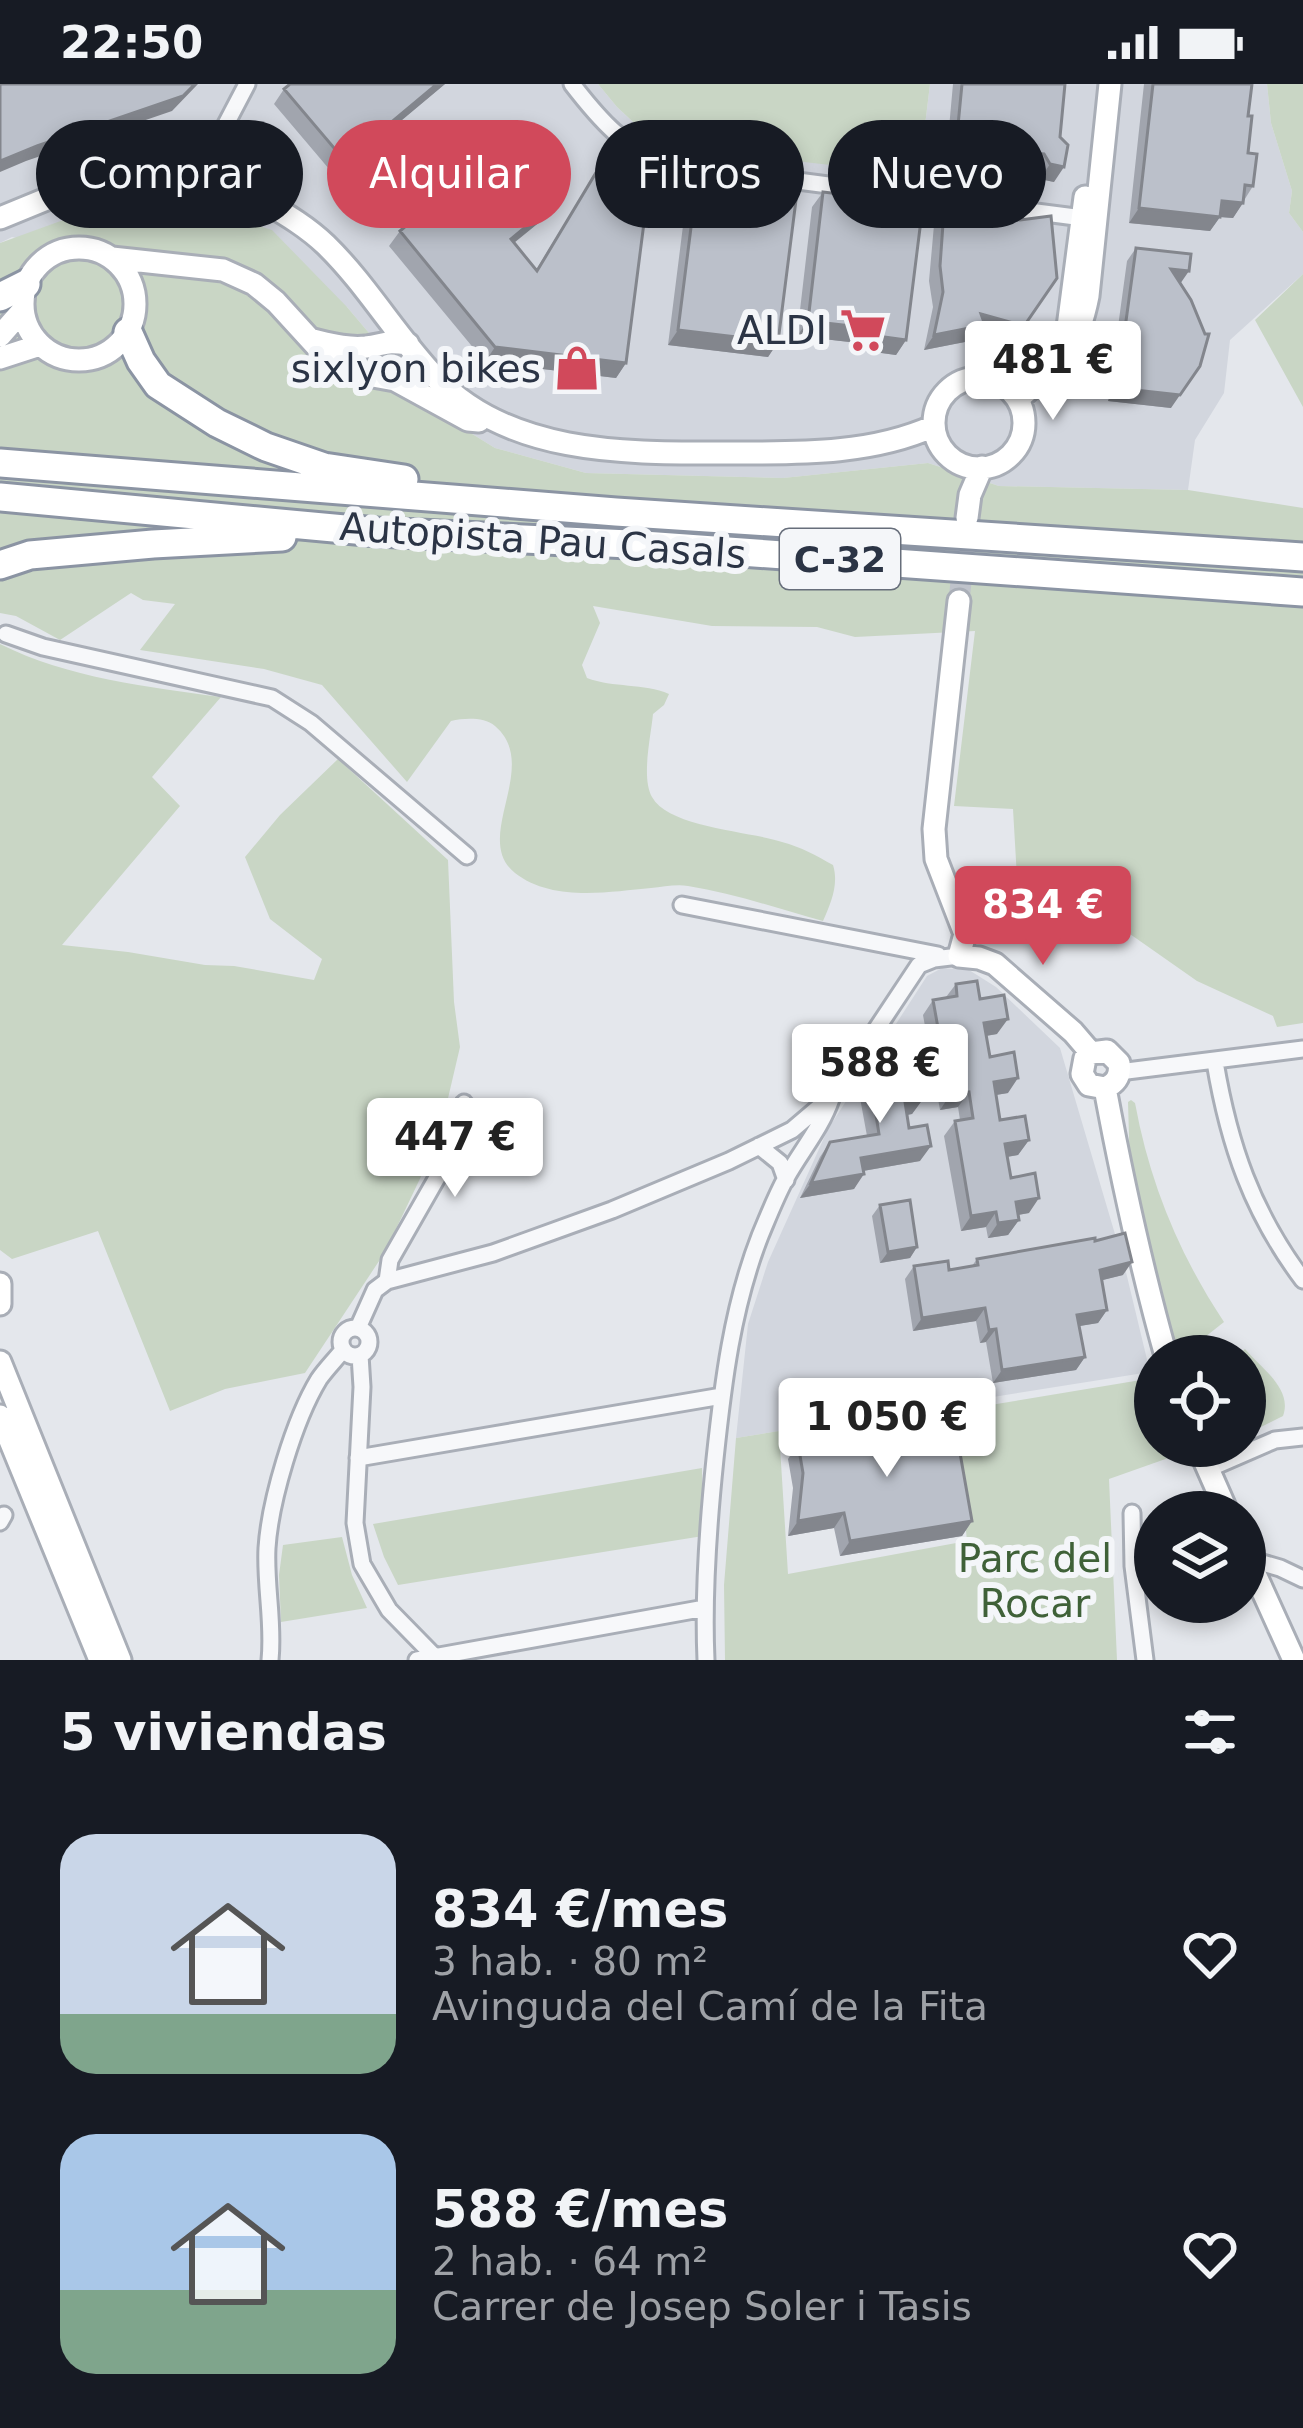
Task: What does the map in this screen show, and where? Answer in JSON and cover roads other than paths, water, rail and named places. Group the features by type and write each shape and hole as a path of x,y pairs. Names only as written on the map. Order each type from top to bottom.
{"highway":[{"path":"128,332 158,385 266,447 324,467 616,512"},
{"name":"Autopista Pau Casals","path":"0,463 616,512 1303,557"},
{"name":"Autopista Pau Casals","path":"0,497 376,532 652,546 1303,592"},
{"path":"0,565 30,555 153,544 376,532"}],"street":[{"path":"228,120 247,84"},
{"path":"572,84 622,140 667,164 1083,218"},
{"path":"938,437 937,408 953,386 975,378 1000,382 1028,369 1048,355 1068,327 1096,84"},
{"path":"1018,399 1057,365 1082,330 1110,84"},
{"path":"0,218 36,203"},
{"path":"303,227 356,277 449,389 472,408 546,440 647,452 784,453 938,437 972,466 998,464 1018,446 1024,428 1018,399 1000,382"},
{"path":"0,336 16,297 40,262 62,250 88,248 112,258 223,270 254,284 329,360 356,373 395,380 468,420 503,423"},
{"path":"16,297 28,330 40,345 57,356 97,357 128,332 135,301 133,286 112,258"},
{"path":"135,301 156,276 184,264"},
{"path":"364,347 380,331 385,317"},
{"path":"312,339 339,346 387,341 408,344"},
{"path":"0,358 40,345"},
{"path":"967,518 972,466"},
{"path":"706,1660 711,1503 722,1396 739,1296 761,1234 832,1096 914,971 926,962 952,956 965,934 936,859 934,830 958,601"},
{"path":"6,634 272,698 311,723 467,856"},
{"path":"682,904 980,958 995,964 1091,1053"},
{"path":"1120,1069 1114,1083 1105,1088 1089,1085 1082,1074 1084,1058 1091,1053 1107,1052 1126,1071 1303,1052"},
{"path":"1216,1061 1223,1107 1243,1176 1283,1254 1303,1280"},
{"path":"1105,1088 1138,1255 1160,1335"},
{"path":"271,1660 267,1550 274,1500 320,1377 352,1353 367,1349 366,1332 358,1328 375,1290 387,1281 537,1238 655,1193 792,1130 832,1096"},
{"path":"387,1281 390,1260 450,1155 464,1103"},
{"path":"759,1146 780,1162 786,1180"},
{"path":"0,1284 0,1304"},
{"path":"352,1353 362,1388 355,1523 362,1564 389,1610 437,1658"},
{"path":"0,1361 120,1660"},
{"path":"358,1458 722,1396"},
{"path":"0,1416 100,1660"},
{"path":"1218,1491 1208,1469 1275,1440 1303,1437"},
{"path":"1132,1513 1144,1660"},
{"path":"1266,1564 1303,1579"},
{"path":"1266,1599 1294,1660"},
{"path":"417,1660 705,1608"}],"tunnel":[{"path":"959,601 967,524"}],"place":[{"name":"ALDI","path":"863,330"},
{"name":"sixlyon bikes","path":"577,368"}],"park label":[{"name":"Parc del Rocar","path":"1035,1580"}]}
